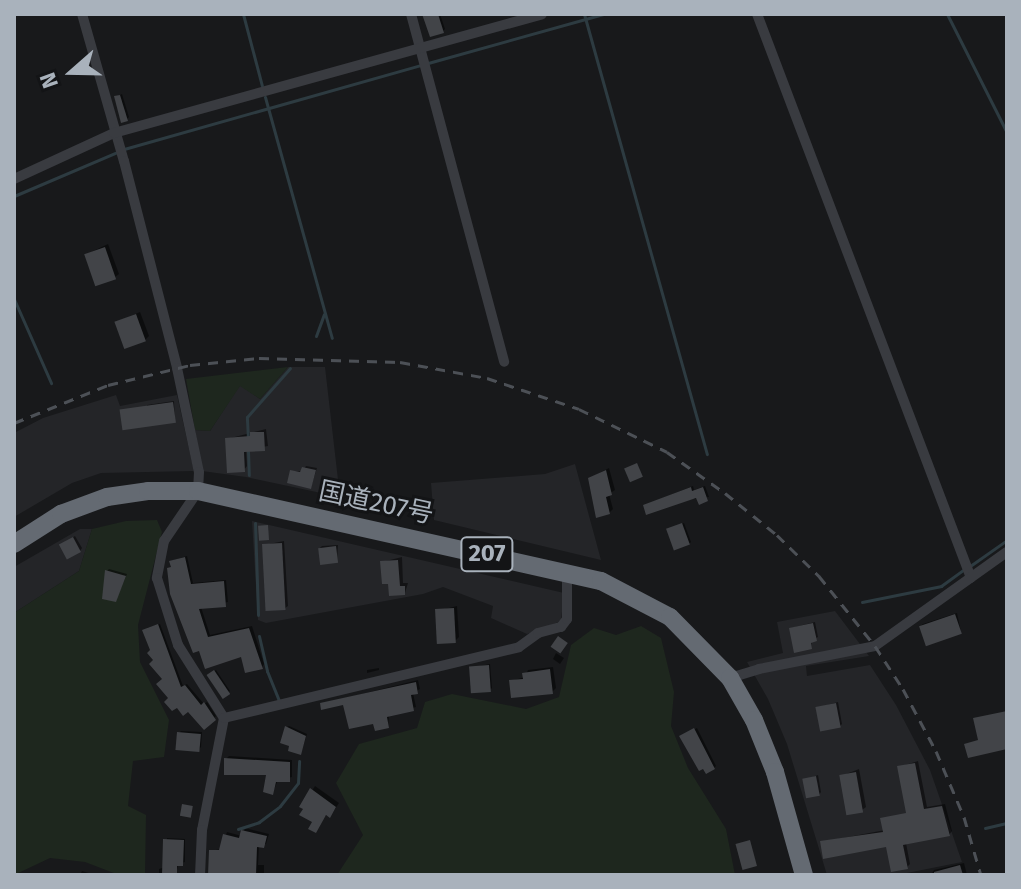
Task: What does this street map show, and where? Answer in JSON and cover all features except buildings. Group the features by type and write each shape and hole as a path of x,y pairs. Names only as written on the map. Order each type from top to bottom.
{"highway":[{"name":"国道207号","path":"14,544 61,514 107,497 148,491 198,491 567,572 637,597 670,617 730,678 754,720 775,772 804,875"}],"street":[{"path":"82,14 123,157 177,368 199,472 198,491 164,541 157,578 178,645 224,718 202,830 200,875"},
{"path":"411,14 504,362"},
{"path":"14,179 114,133 422,53 542,14"},
{"path":"757,14 967,571"},
{"path":"730,678 759,669 875,646 967,571 1007,552"},
{"path":"224,718 519,647 538,633 561,627 567,619 567,572"}],"shaded area":[{"path":"288,367 325,367 340,497 202,471 195,430 210,431 240,385 260,399"},
{"path":"288,367 260,399 240,386 210,431 195,430 186,379"},
{"path":"116,395 120,406 177,395 194,471 101,473 72,483 14,517 14,433 43,418"},
{"path":"575,464 601,560 434,520 431,483 545,474"},
{"path":"157,520 162,532 138,625 140,662 169,720 164,757 133,761 128,806 146,815 145,875 119,875 85,862 50,858 14,875 14,613 79,571 92,529 126,521"},
{"path":"252,521 564,593 561,621 527,634 491,618 493,606 443,587 423,594 266,623 258,620"},
{"path":"80,529 92,529 79,571 14,613 14,567"},
{"path":"835,611 869,656 806,666 807,676 870,665 896,705 930,770 962,862 897,875 827,875 787,744 768,699 747,662 783,653 777,622"},
{"path":"641,626 661,638 674,692 671,726 688,768 726,829 735,875 337,875 363,835 336,783 359,744 417,728 425,702 452,694 526,709 559,697 571,645 594,628 616,635"}],"waterway":[{"path":"243,14 262,86"},
{"path":"584,14 707,454"},
{"path":"428,63 603,14"},
{"path":"947,14 1007,133"},
{"path":"124,149 421,65"},
{"path":"265,97 332,338"},
{"path":"14,196 117,152"},
{"path":"14,299 51,383"},
{"path":"316,336 324,314"},
{"path":"248,439 247,417 290,368"},
{"path":"248,451 249,475"},
{"path":"255,523 258,615"},
{"path":"970,566 1007,540"},
{"path":"862,602 941,586 963,570"},
{"path":"259,636 267,671 279,701"},
{"path":"238,829 259,822 280,806 298,783 299,761"},
{"path":"985,828 1007,823"}],"railway":[{"path":"14,423 108,385 190,365 259,358 400,362 487,378 579,409 667,452 777,535 819,576 875,646 903,689 936,751 964,817 981,875"}]}
